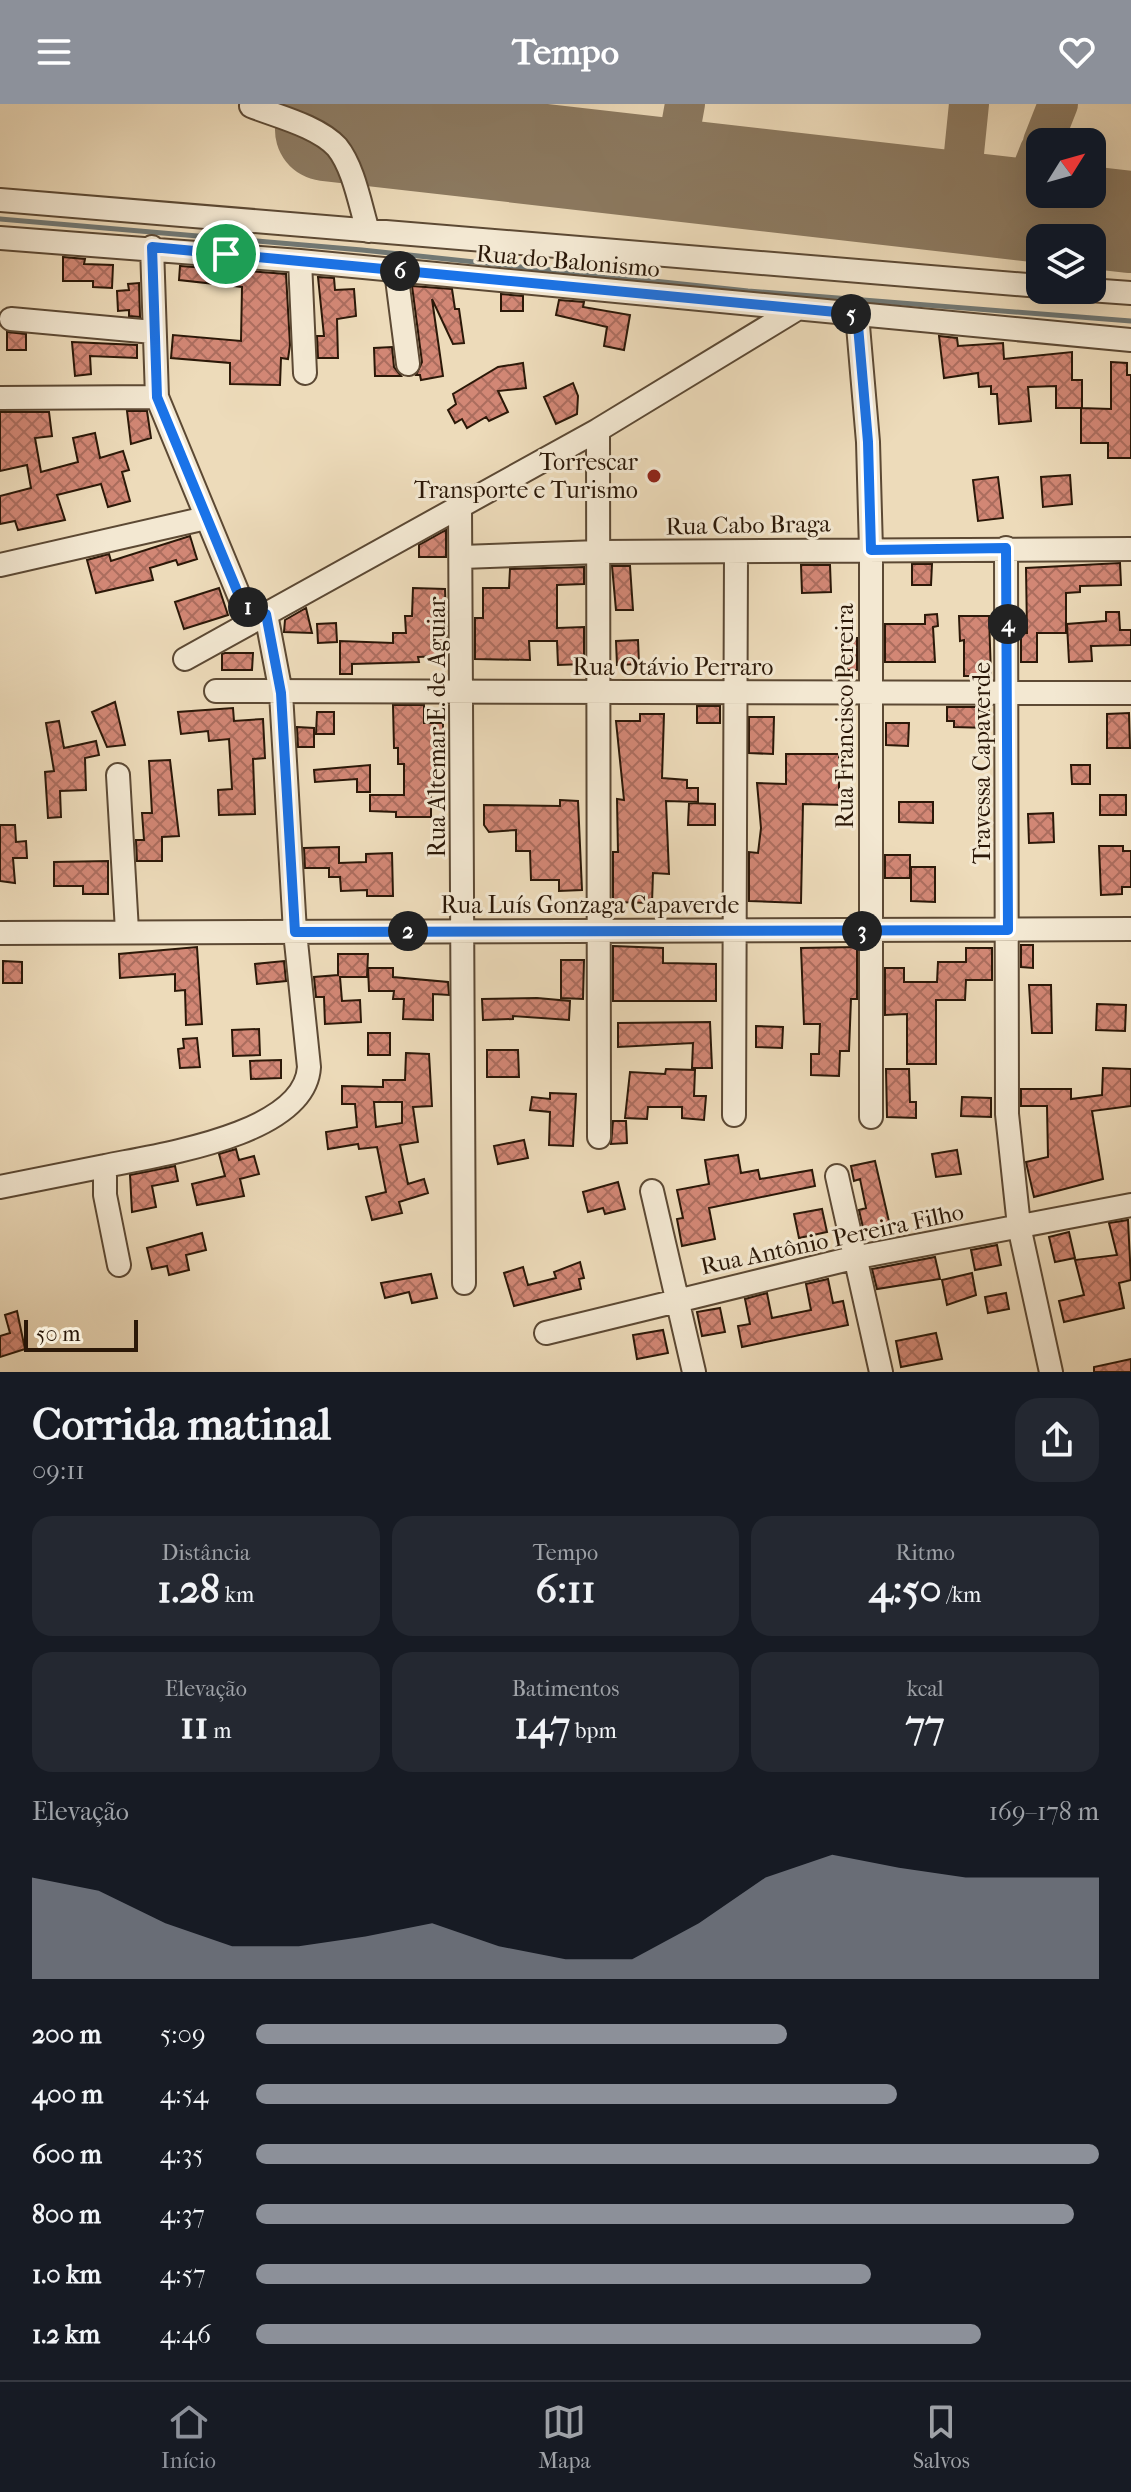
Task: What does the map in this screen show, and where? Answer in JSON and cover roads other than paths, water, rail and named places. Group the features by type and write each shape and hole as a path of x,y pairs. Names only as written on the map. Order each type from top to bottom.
{"street":[{"path":"251,106 318,134 337,148 345,161 368,231"},
{"name":"Rua do Balonismo","path":"0,200 1026,285"},
{"name":"Rua do Balonismo","path":"0,238 152,247 1131,340"},
{"path":"152,247 157,397 240,598 249,608 266,614"},
{"path":"300,261 305,373"},
{"path":"396,271 408,364"},
{"path":"1106,291 1131,293"},
{"path":"185,659 598,430 797,309"},
{"name":"Rua Francisco Pereira","path":"857,314 868,442 871,550 871,1117"},
{"path":"11,319 153,332"},
{"path":"0,398 157,397"},
{"path":"598,430 599,1137"},
{"name":"Rua Altemar E. de Aguiar","path":"460,506 464,691 464,1283"},
{"path":"0,565 206,518"},
{"name":"Travessa Capaverde","path":"1006,548 1009,693 1007,1114 1019,1226 1051,1372"},
{"name":"Rua Cabo Braga","path":"462,557 599,552 1131,549"},
{"path":"734,1115 736,553"},
{"path":"0,1187 206,1145 280,1112 307,1086 309,1067 295,932 281,693 266,614"},
{"name":"Rua Otávio Perraro","path":"216,691 1131,693"},
{"path":"118,775 127,931"},
{"name":"Rua Luís Gonzaga Capaverde","path":"0,933 1131,929"},
{"path":"105,1166 105,1195 119,1265"},
{"path":"837,1176 881,1372"},
{"path":"652,1191 694,1372"},
{"name":"Rua Antônio Pereira Filho","path":"546,1333 678,1298 853,1258 1131,1205"}],"waterway":[{"path":"0,219 362,250 748,291 1131,321"}],"place":[{"name":"Torrescar Transporte e Turismo","path":"654,476"}]}
